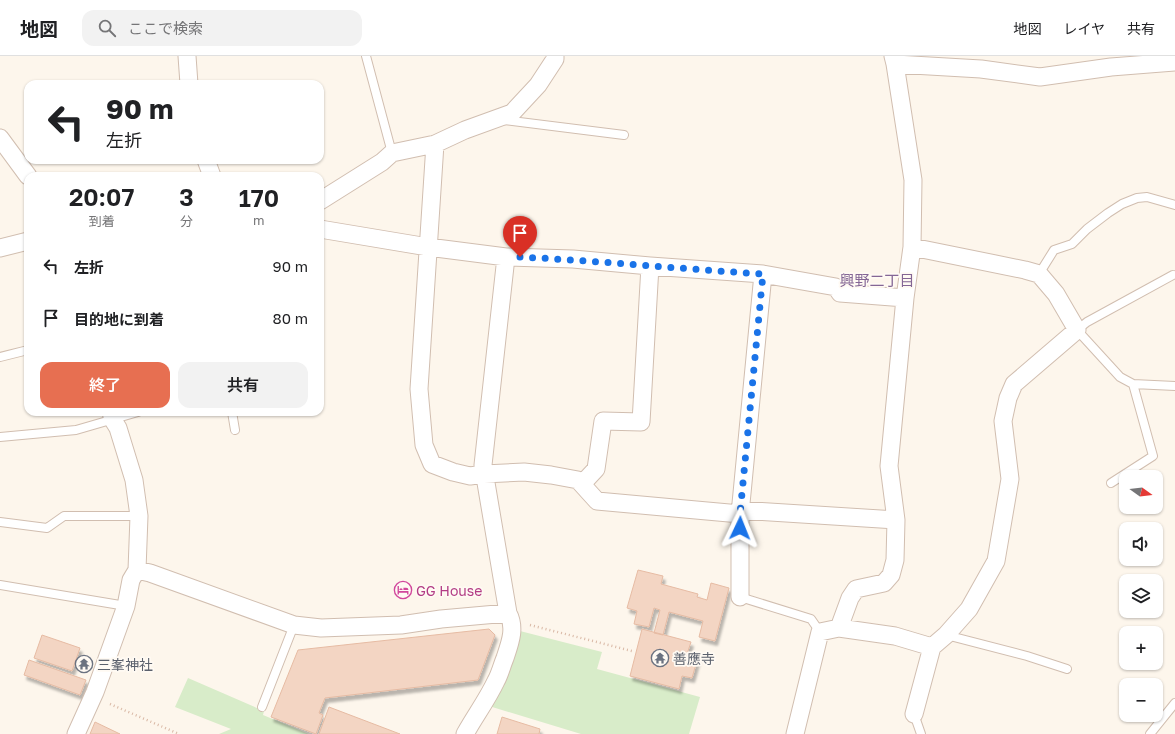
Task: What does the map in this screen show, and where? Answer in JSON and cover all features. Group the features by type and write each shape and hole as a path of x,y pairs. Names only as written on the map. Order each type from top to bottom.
{"street":[{"path":"187,56 189,80"},
{"path":"324,198 382,162 392,153 435,144 465,130 512,112 538,85 555,60 555,56"},
{"path":"839,628 850,598 856,589 884,582 891,575 895,560 896,520 889,466 905,298 912,247 913,180 894,60 1040,77 1111,67 1175,62"},
{"path":"0,138 5,153 24,172"},
{"path":"435,144 419,389 424,445 432,464 453,472 470,476 524,472 578,480 597,500 740,512 896,520"},
{"path":"324,230 506,257 574,259 763,274 836,287 840,293 905,298"},
{"path":"0,248 24,242"},
{"path":"912,247 1039,274 1056,294 1077,330 1014,384 1008,398 1003,420 1010,479 996,561 969,609 946,635 932,648 914,714"},
{"path":"465,734 484,704 496,680 511,640 509,617 483,465 506,257"},
{"path":"582,484 596,469 603,421 641,422 650,266"},
{"path":"740,596 740,512 763,274"},
{"path":"76,734 96,692 126,606 131,580 137,570 139,516 134,480 118,428 112,416"},
{"path":"137,570 150,573 294,625 321,628 401,626 440,619 509,617"},
{"path":"795,734 820,632 839,628 895,636 932,648"}],"lane":[{"path":"366,56 392,153"},
{"path":"495,119 624,134"},
{"path":"1039,274 1054,250 1072,244 1087,229 1122,204 1137,198 1147,197 1175,205"},
{"path":"1173,275 1088,322 1077,330 1120,377 1133,384 1175,386"},
{"path":"0,357 24,351"},
{"path":"1111,483 1154,456 1133,384"},
{"path":"0,438 76,430 112,416"},
{"path":"233,416 235,430"},
{"path":"0,522 48,528 64,516 139,516"},
{"path":"0,586 126,606"},
{"path":"740,596 811,619 820,632"},
{"path":"262,708 294,625"},
{"path":"946,635 1026,656 1067,669"},
{"path":"1155,732 1175,703"},
{"path":"914,714 921,734"}],"path":[{"path":"509,617 632,651"},
{"path":"110,704 179,734"}],"green space":[{"path":"520,631 602,652 597,669 700,697 689,734 581,734 489,706"},
{"path":"188,678 264,711 263,715 309,734 219,734 231,729 175,707"}],"building":[{"path":"638,570 663,576 661,584 698,594 697,597 707,600 711,583 729,588 715,641 699,637 703,621 669,612 663,635 654,633 660,610 654,608 649,627 634,624 637,611 627,608"},
{"path":"489,629 495,635 478,680 325,698 319,713 323,715 316,734 271,717 298,650"},
{"path":"642,629 691,642 687,654 698,657 692,678 682,676 679,689 630,676"},
{"path":"42,635 80,648 72,671 34,658"},
{"path":"29,660 86,680 80,695 24,675"},
{"path":"329,707 400,734 319,734"},
{"path":"502,717 540,729 539,734 497,734"},
{"path":"95,722 120,734 90,734"}],"place":[{"name":"GG House","path":"403,590"},
{"name":"善應寺","path":"660,658"},
{"name":"三峯神社","path":"84,664"}],"district":[{"name":"興野二丁目","path":"877,280"}],"route":[{"path":"520,257 574,259 763,274 740,514 740,528"}]}
